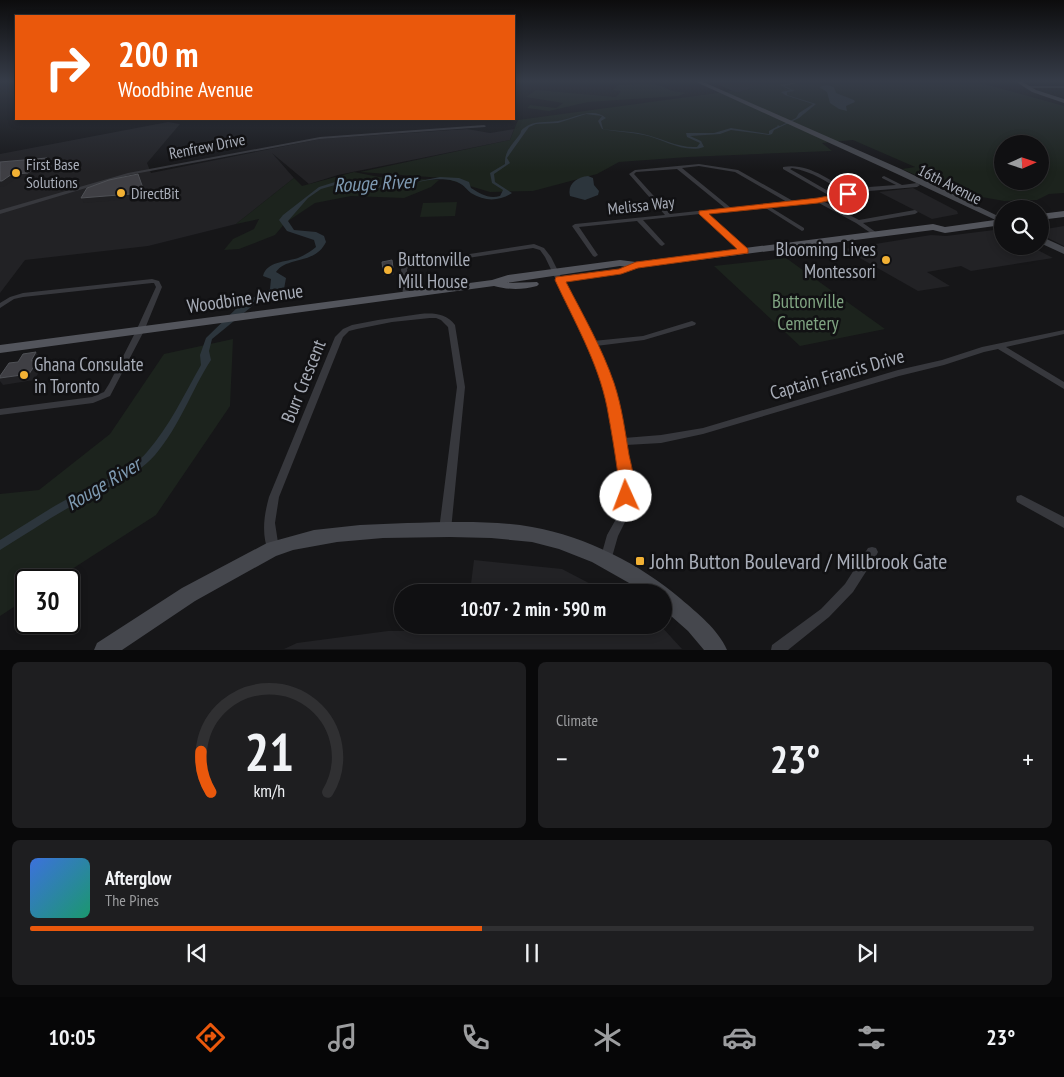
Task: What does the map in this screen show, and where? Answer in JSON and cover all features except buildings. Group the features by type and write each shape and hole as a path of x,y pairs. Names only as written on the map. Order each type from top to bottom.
{"main road":[{"name":"16th Avenue","path":"768,111 994,219"},
{"name":"16th Avenue","path":"884,166 978,216"},
{"path":"1049,209 1064,207"},
{"path":"1049,216 1064,214"},
{"name":"Woodbine Avenue","path":"933,227 935,223 978,216 994,219"},
{"name":"Woodbine Avenue","path":"0,349 494,284 509,287 558,276 621,271 636,265 933,227 945,230 994,221"},
{"path":"1049,244 1064,251"},
{"path":"1049,250 1064,258"},
{"path":"104,650 192,590 274,549 335,536 402,530 502,530 559,541 606,560 636,575 648,584"},
{"path":"672,604 695,624 717,650"}],"street":[{"name":"Renfrew Drive","path":"0,212 123,175 302,141 328,137 484,126"},
{"path":"669,216 631,174 635,171 698,166 736,171 791,202"},
{"path":"834,196 784,168 791,166 804,169 850,194"},
{"path":"678,167 729,209"},
{"path":"884,177 901,186"},
{"name":"Melissa Way","path":"594,255 575,226 818,200 834,196 917,185"},
{"path":"818,200 858,222 875,234"},
{"path":"764,205 802,229"},
{"path":"858,222 915,212"},
{"path":"702,213 745,251"},
{"path":"639,220 662,244"},
{"path":"406,295 404,269 407,265 418,262 506,252 534,246 542,249 558,276 592,344 614,406 626,476 625,512 613,535 606,560"},
{"path":"0,306 12,298 23,295 157,282 159,287 140,331 107,394 94,400 0,412"},
{"name":"Burr Crescent","path":"274,549 269,532 268,516 339,336 344,331 356,326 428,316 443,318 452,327 461,376 445,530"},
{"path":"592,344 644,338 692,323"},
{"name":"Captain Francis Drive","path":"619,442 661,438 703,430 898,372 999,346 1064,332"},
{"path":"999,346 1064,386"},
{"path":"1021,499 1064,523"},
{"path":"777,650 825,612 849,588 872,552"}],"shaded area":[{"path":"168,122 180,124 147,163 151,173 320,139 467,129 490,133 514,129 510,140 338,175 309,184 272,153 294,178 236,224 148,246 25,260 0,293 0,154"},
{"path":"913,188 957,211 958,214 932,219 879,192"},
{"path":"1064,226 1064,246 1049,238 1049,228"},
{"path":"994,230 994,255 1047,255 1053,258 971,271 961,266 927,272 950,286 918,291 844,249 931,235 946,236"},
{"path":"474,560 562,569 591,584 471,584"},
{"path":"394,631 394,634 668,634 682,649 284,649 297,643"}],"green space":[{"path":"582,111 1064,111 1064,193 1049,194 1037,200 998,200 954,192 902,169 915,167 853,140 822,143 832,151 619,162 597,174 533,191 490,192 443,178 360,172 510,140 518,120"},
{"path":"354,172 379,177 439,180 431,187 404,198 351,196 315,203 285,223 275,235 239,249 224,250 233,239 254,229 259,219 236,224 294,178 302,186"},
{"path":"457,202 455,216 420,217 423,203"},
{"name":"Buttonville Cemetery","path":"786,258 885,329 800,346 714,266"},
{"path":"233,339 230,406 156,515 72,569 15,569 15,606 0,616 0,494 39,490 110,434 164,354"}],"water":[{"name":"Rouge River","path":"807,111 799,118 774,130 769,135 731,130 720,134 690,136 701,141 704,147 697,149 689,149 644,135 602,129 598,121 602,116 586,114 558,123 536,124 529,127 507,158 510,163 494,174 495,182 512,193 497,199 476,196 459,183 441,179 427,180 410,185 341,190 335,185 321,189 308,198 288,221 294,230 316,232 324,236 326,242 315,254 281,267 276,272 286,278 284,289 256,303 212,339 209,351 211,360 164,444 155,455 125,479 68,508 0,550 0,540 65,500 123,471 147,452 169,421 201,365 200,355 206,338 241,304 270,289 271,279 263,276 268,267 298,258 316,247 314,240 287,231 279,220 319,187 335,182 359,186 410,183 440,177 459,178 469,182 471,188 481,194 492,197 500,196 503,190 492,183 490,173 505,164 509,148 528,125 558,121 582,114 595,113 601,115 606,118 601,121 603,129 638,133 676,144 697,147 700,143 687,137 686,133 714,133 731,128 769,134 769,131 777,125 780,126 796,118 799,113"},
{"path":"588,176 593,178 594,185 599,191 598,195 585,200 570,196 571,185 580,178"}],"place":[{"name":"First Base Solutions","path":"16,173"},
{"name":"DirectBit","path":"121,193"},
{"name":"Blooming Lives Montessori","path":"886,260"},
{"name":"Buttonville Mill House","path":"388,270"},
{"name":"Ghana Consulate in Toronto","path":"24,375"},
{"name":"John Button Boulevard / Millbrook Gate","path":"640,561"}],"route":[{"path":"626,496 626,476 614,406 607,382 592,344 560,280 621,271 636,265 745,251 702,213 818,200 848,194"}]}
